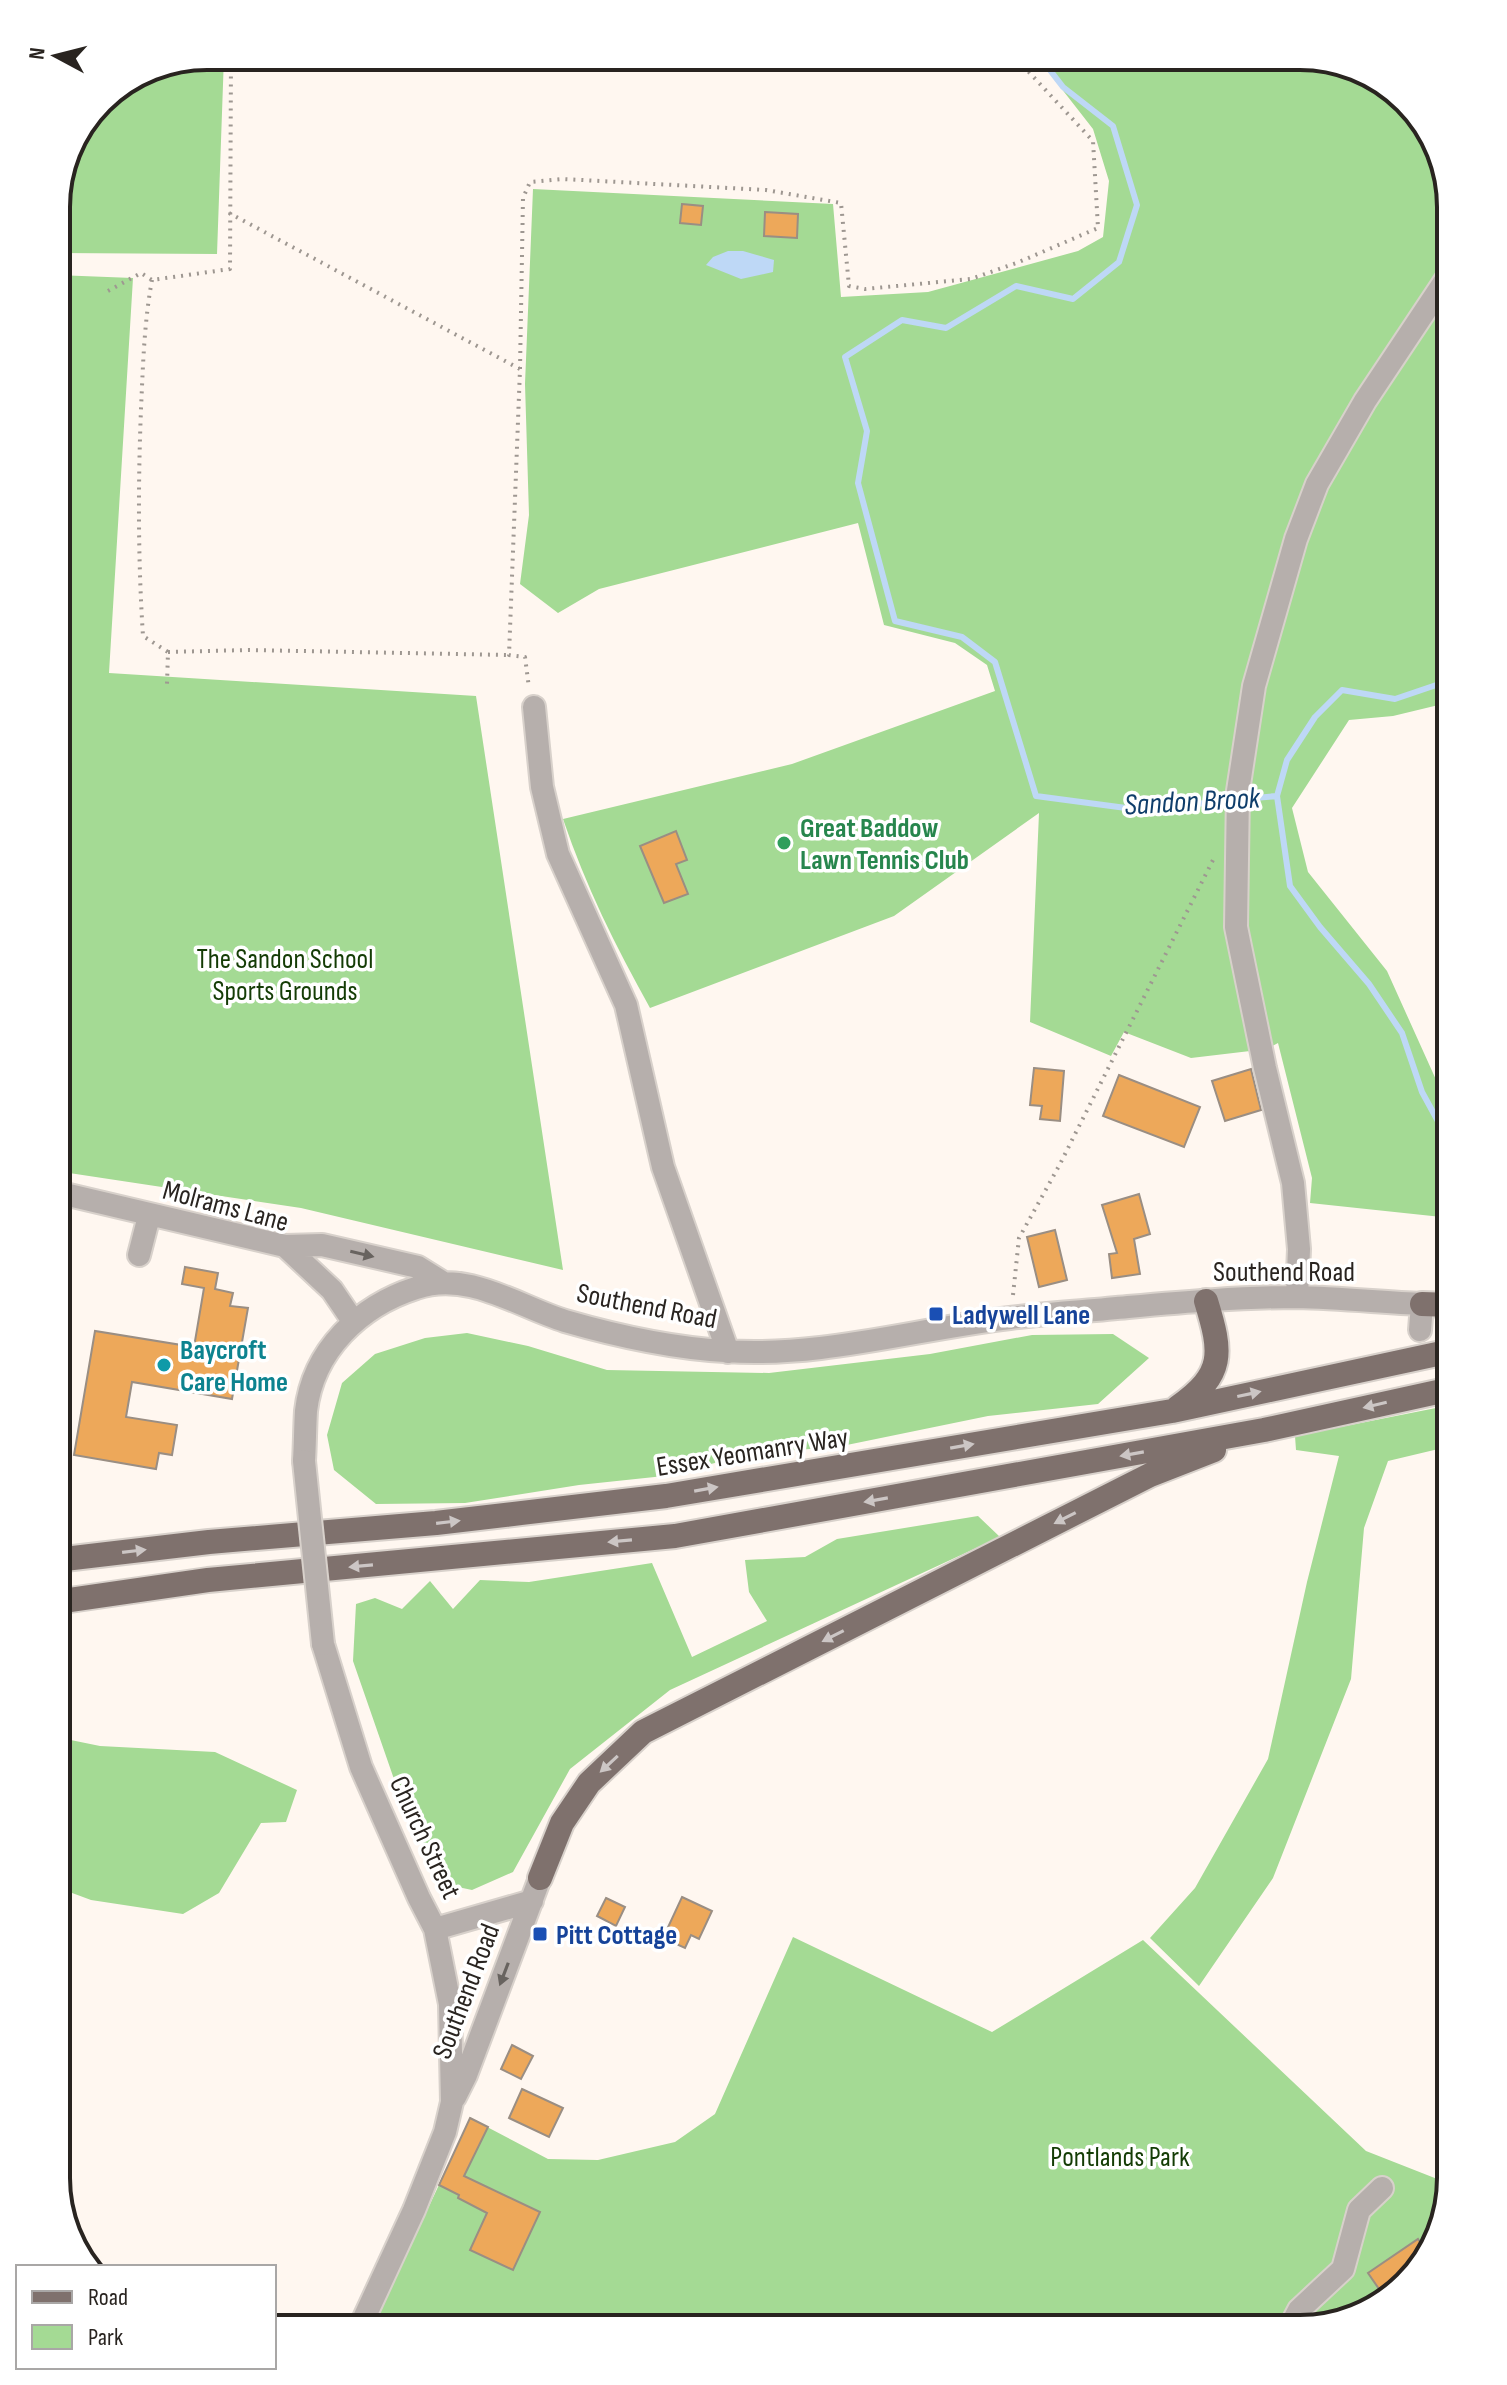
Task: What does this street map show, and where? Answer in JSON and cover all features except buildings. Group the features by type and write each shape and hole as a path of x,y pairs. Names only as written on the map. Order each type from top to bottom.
{"main road":[{"path":"1172,1411 1197,1394 1210,1380 1216,1360 1217,1340 1206,1301"},
{"path":"1422,1304 1437,1305"},
{"name":"Essex Yeomanry Way","path":"70,1558 209,1542 436,1523 666,1496 1172,1411 1437,1354"},
{"path":"70,1600 208,1580 675,1536 1264,1430 1437,1392"},
{"path":"540,1878 562,1823 589,1783 643,1732 1150,1475 1264,1430"}],"street":[{"path":"1297,1297 1299,1249 1293,1183 1236,927 1239,784 1254,686 1291,554 1317,484 1365,401 1437,293"},
{"path":"534,707 542,787 558,854 626,1005 663,1167 728,1352"},
{"name":"Molrams Lane","path":"70,1196 285,1246 332,1290 353,1321"},
{"path":"139,1255 149,1216"},
{"path":"285,1246 322,1245 418,1267 442,1282"},
{"name":"Southend Road","path":"323,1644 304,1461 306,1409 314,1379 328,1350 353,1321 383,1300 419,1287 442,1282 469,1285 594,1328 670,1346 728,1352 802,1352 1011,1318 1206,1301 1297,1297 1422,1304"},
{"path":"1420,1330 1422,1304"},
{"name":"Church Street","path":"323,1644 361,1767 435,1929 450,2004 452,2102 445,2132 414,2210 365,2315"},
{"name":"Southend Road","path":"452,2102 466,2075 540,1878"},
{"name":"Southend Road","path":"435,1929 532,1901"},
{"path":"1296,2315 1343,2269 1359,2210 1382,2188"}],"path":[{"path":"108,291 141,273 152,280 230,269 231,70"},
{"path":"509,655 523,198 530,182 563,179 766,190 841,203 849,286 865,289 971,279 1098,228 1093,141 1027,70"},
{"path":"229,213 520,369"},
{"path":"152,280 145,330 138,486 138,563 143,636 168,652 249,650 525,657 534,707"},
{"path":"167,684 168,652"},
{"path":"1011,1318 1019,1238 1060,1164 1216,854"}],"green space":[{"path":"224,70 217,254 70,253 70,198 80,154 110,110 154,80 180,73"},
{"path":"1047,70 1309,70 1361,84 1390,104 1414,131 1432,171 1437,207 1437,705 1393,716 1349,720 1292,808 1308,872 1387,971 1437,1082 1437,1217 1310,1203 1312,1178 1278,1043 1267,1049 1191,1058 1124,1032 1111,1056 1030,1022 1039,813 894,916 650,1008 602,915 563,819 792,764 995,691 987,665 955,643 884,625 858,523 599,589 558,613 520,584 529,515 525,384 533,189 833,204 841,297 928,292 1078,251 1103,237 1109,181 1093,129"},
{"name":"The Sandon School Sports Grounds","path":"70,276 133,278 109,673 476,696 563,1270 301,1208 70,1173"},
{"path":"467,1333 528,1346 607,1370 769,1373 930,1354 1032,1335 1113,1334 1149,1358 1098,1404 988,1416 837,1447 754,1453 664,1476 579,1485 465,1503 376,1504 334,1470 327,1435 342,1383 375,1354 425,1338"},
{"path":"1437,1408 1437,1449 1388,1461 1364,1528 1351,1679 1273,1878 1199,1986 1150,1938 1195,1888 1268,1759 1307,1582 1339,1456 1296,1450 1295,1436"},
{"path":"978,1516 1000,1537 670,1690 570,1769 513,1872 472,1890 444,1884 403,1805 353,1661 356,1604 375,1598 402,1609 430,1581 453,1609 480,1580 529,1582 652,1563 692,1657 767,1621 749,1592 745,1560 805,1557 837,1539"},
{"path":"70,1740 100,1746 215,1752 297,1790 286,1822 261,1823 219,1893 183,1914 91,1900 70,1892"},
{"name":"Pontlands Park","path":"793,1937 992,2032 1143,1940 1366,2151 1437,2179 1436,2196 1427,2231 1409,2262 1376,2292 1344,2308 1327,2312 1300,2315 379,2315 470,2118 548,2159 598,2160 675,2142 715,2114"}],"water":[{"path":"728,251 743,251 774,260 773,272 741,279 706,265 713,257"}],"waterway":[{"name":"Sandon Brook","path":"1050,70 1063,87 1113,126 1137,205 1119,262 1073,299 1016,286 946,328 902,320 845,357 867,431 858,483 895,621 962,637 995,662 1036,796 1141,810 1233,800"},
{"name":"Sandon Brook","path":"1244,799 1277,796 1287,760 1315,717 1342,690 1395,699 1437,685"},
{"path":"1277,796 1290,886 1369,984 1402,1033 1422,1092 1437,1119"}],"place":[{"name":"Great Baddow Lawn Tennis Club","path":"784,843"},
{"name":"Ladywell Lane","path":"936,1314"},
{"name":"Baycroft Care Home","path":"164,1365"},
{"name":"Pitt Cottage","path":"540,1934"}]}
